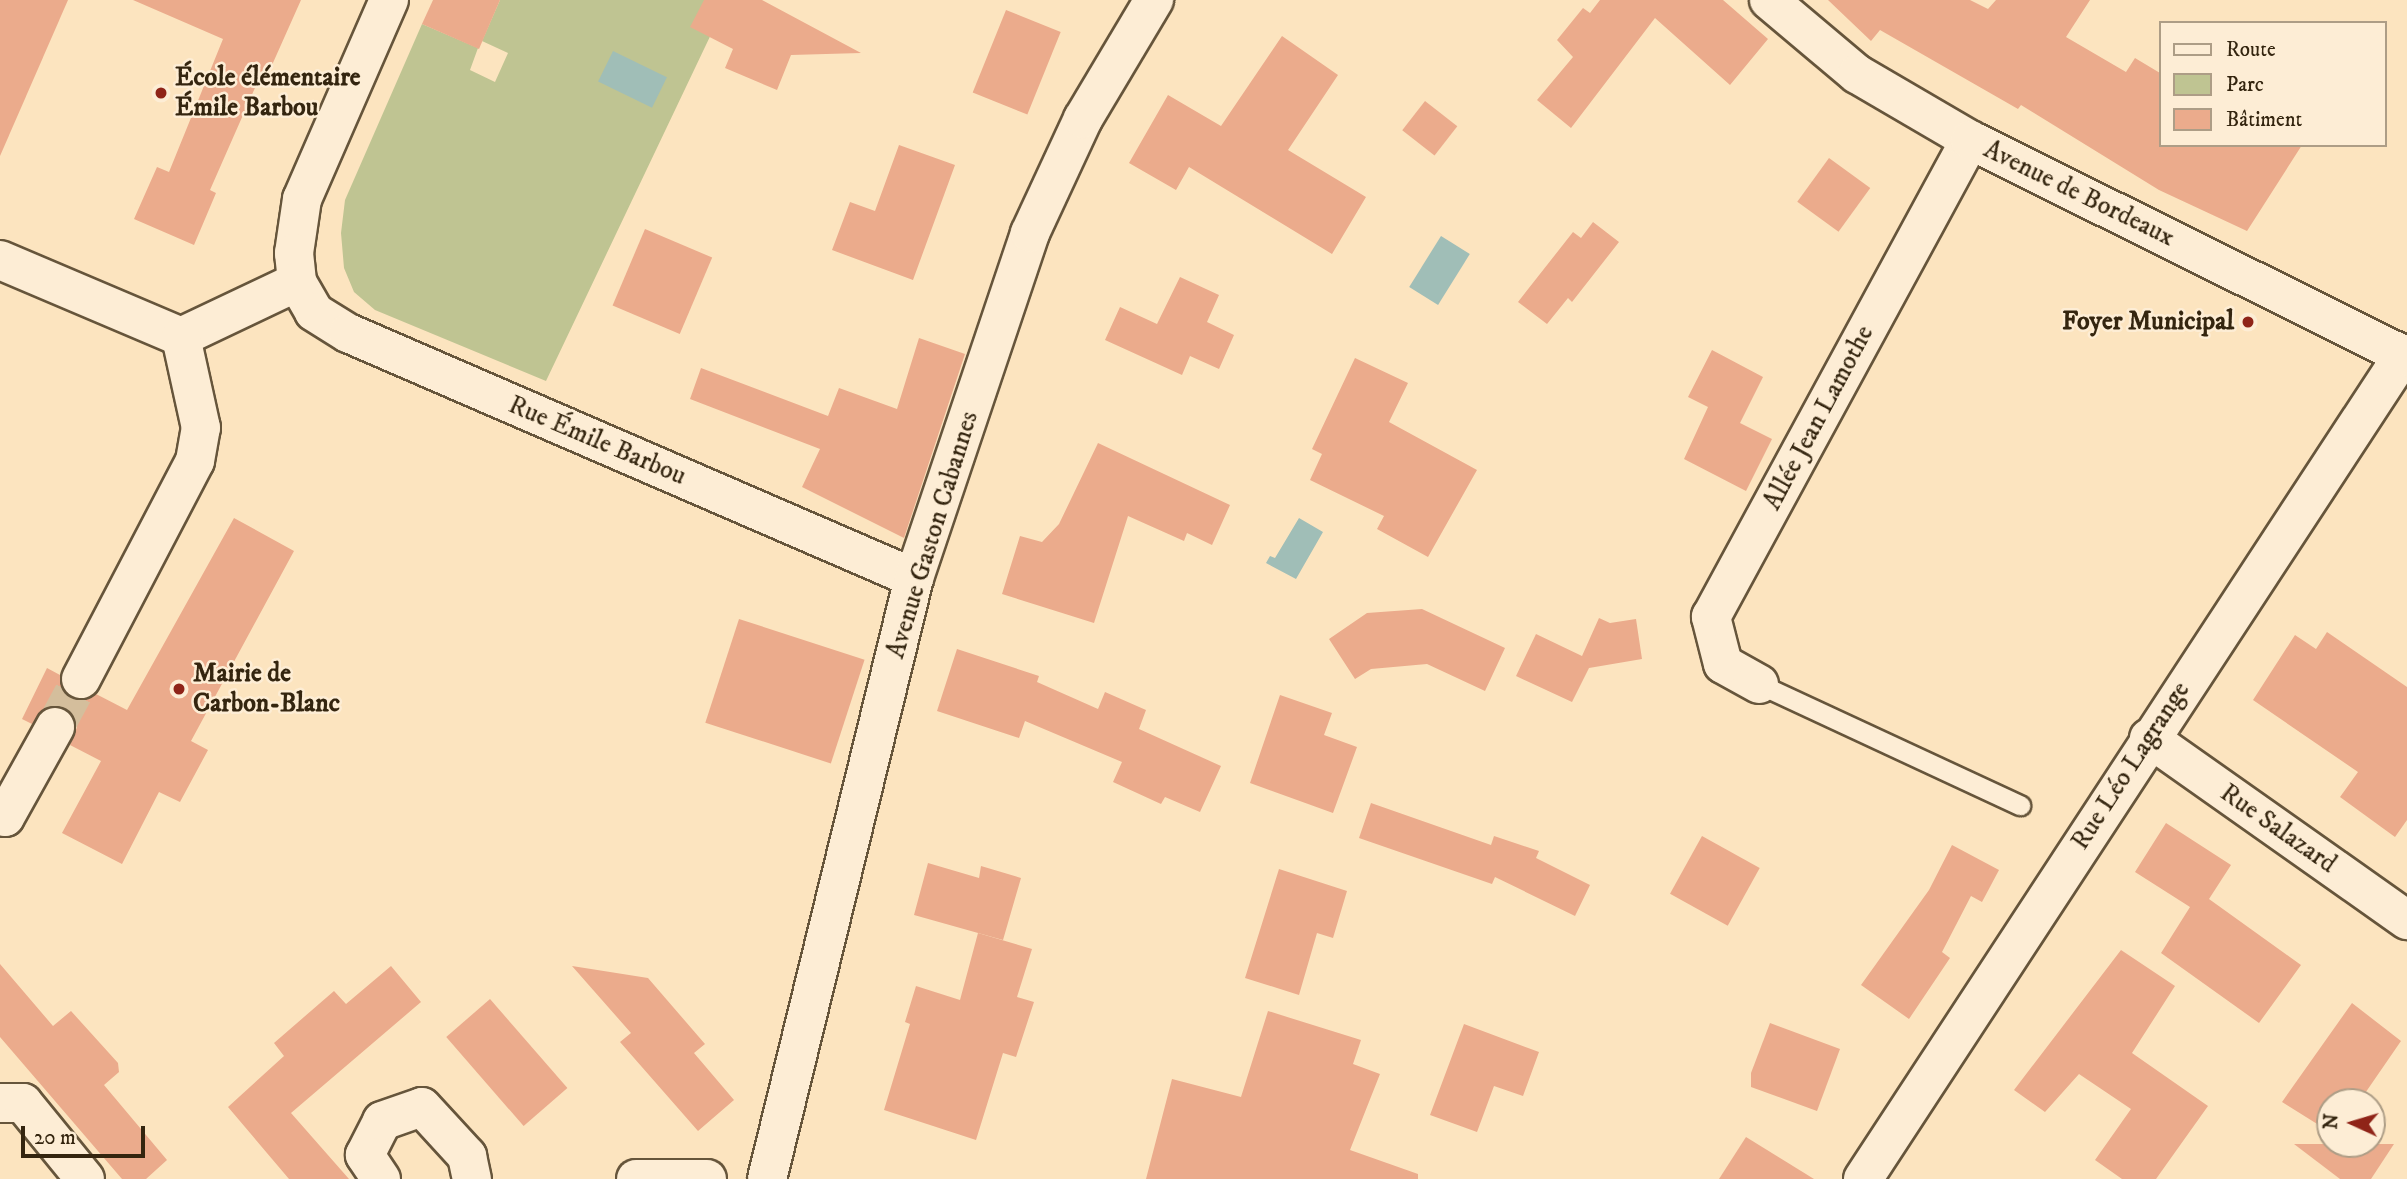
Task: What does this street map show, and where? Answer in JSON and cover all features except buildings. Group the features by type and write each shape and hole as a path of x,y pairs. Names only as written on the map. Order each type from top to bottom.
{"street":[{"path":"0,260 181,337 297,282 294,240 302,199 389,0"},
{"name":"Avenue Gaston Cabannes","path":"767,1179 914,578 1030,233 1083,119 1154,0"},
{"name":"Avenue de Bordeaux","path":"1769,0 1857,74 1969,140 2405,356"},
{"name":"Allée Jean Lamothe","path":"1759,684 1723,664 1711,617 1969,140"},
{"name":"Rue Émile Barbou","path":"297,282 314,312 348,333 914,578"},
{"path":"81,679 195,461 201,428 181,337"},
{"name":"Rue Léo Lagrange","path":"1863,1179 2149,738 2405,356"},
{"path":"0,816 5,817 55,727"},
{"name":"Rue Salazard","path":"2149,738 2407,920"},
{"path":"0,1103 23,1103 85,1179"},
{"path":"381,1179 365,1154 382,1121 422,1107 467,1156 472,1179"},
{"path":"636,1179 707,1179"}],"lane":[{"path":"1759,684 2020,805"}],"green space":[{"path":"500,0 716,0 725,5 546,381 375,310 354,292 344,268 341,233 345,200 422,24 478,48 470,70 495,82 508,53 482,41"}],"water":[{"path":"613,51 667,77 652,108 598,82"},
{"path":"1441,236 1470,254 1438,305 1409,287"},
{"path":"1299,518 1323,532 1296,579 1266,563 1270,556 1275,558"}],"tunnel":[{"path":"55,727 81,679"}],"place":[{"name":"École élémentaire Émile Barbou","path":"161,93"},
{"name":"Foyer Municipal","path":"2248,322"},
{"name":"Mairie de Carbon-Blanc","path":"179,689"}]}
